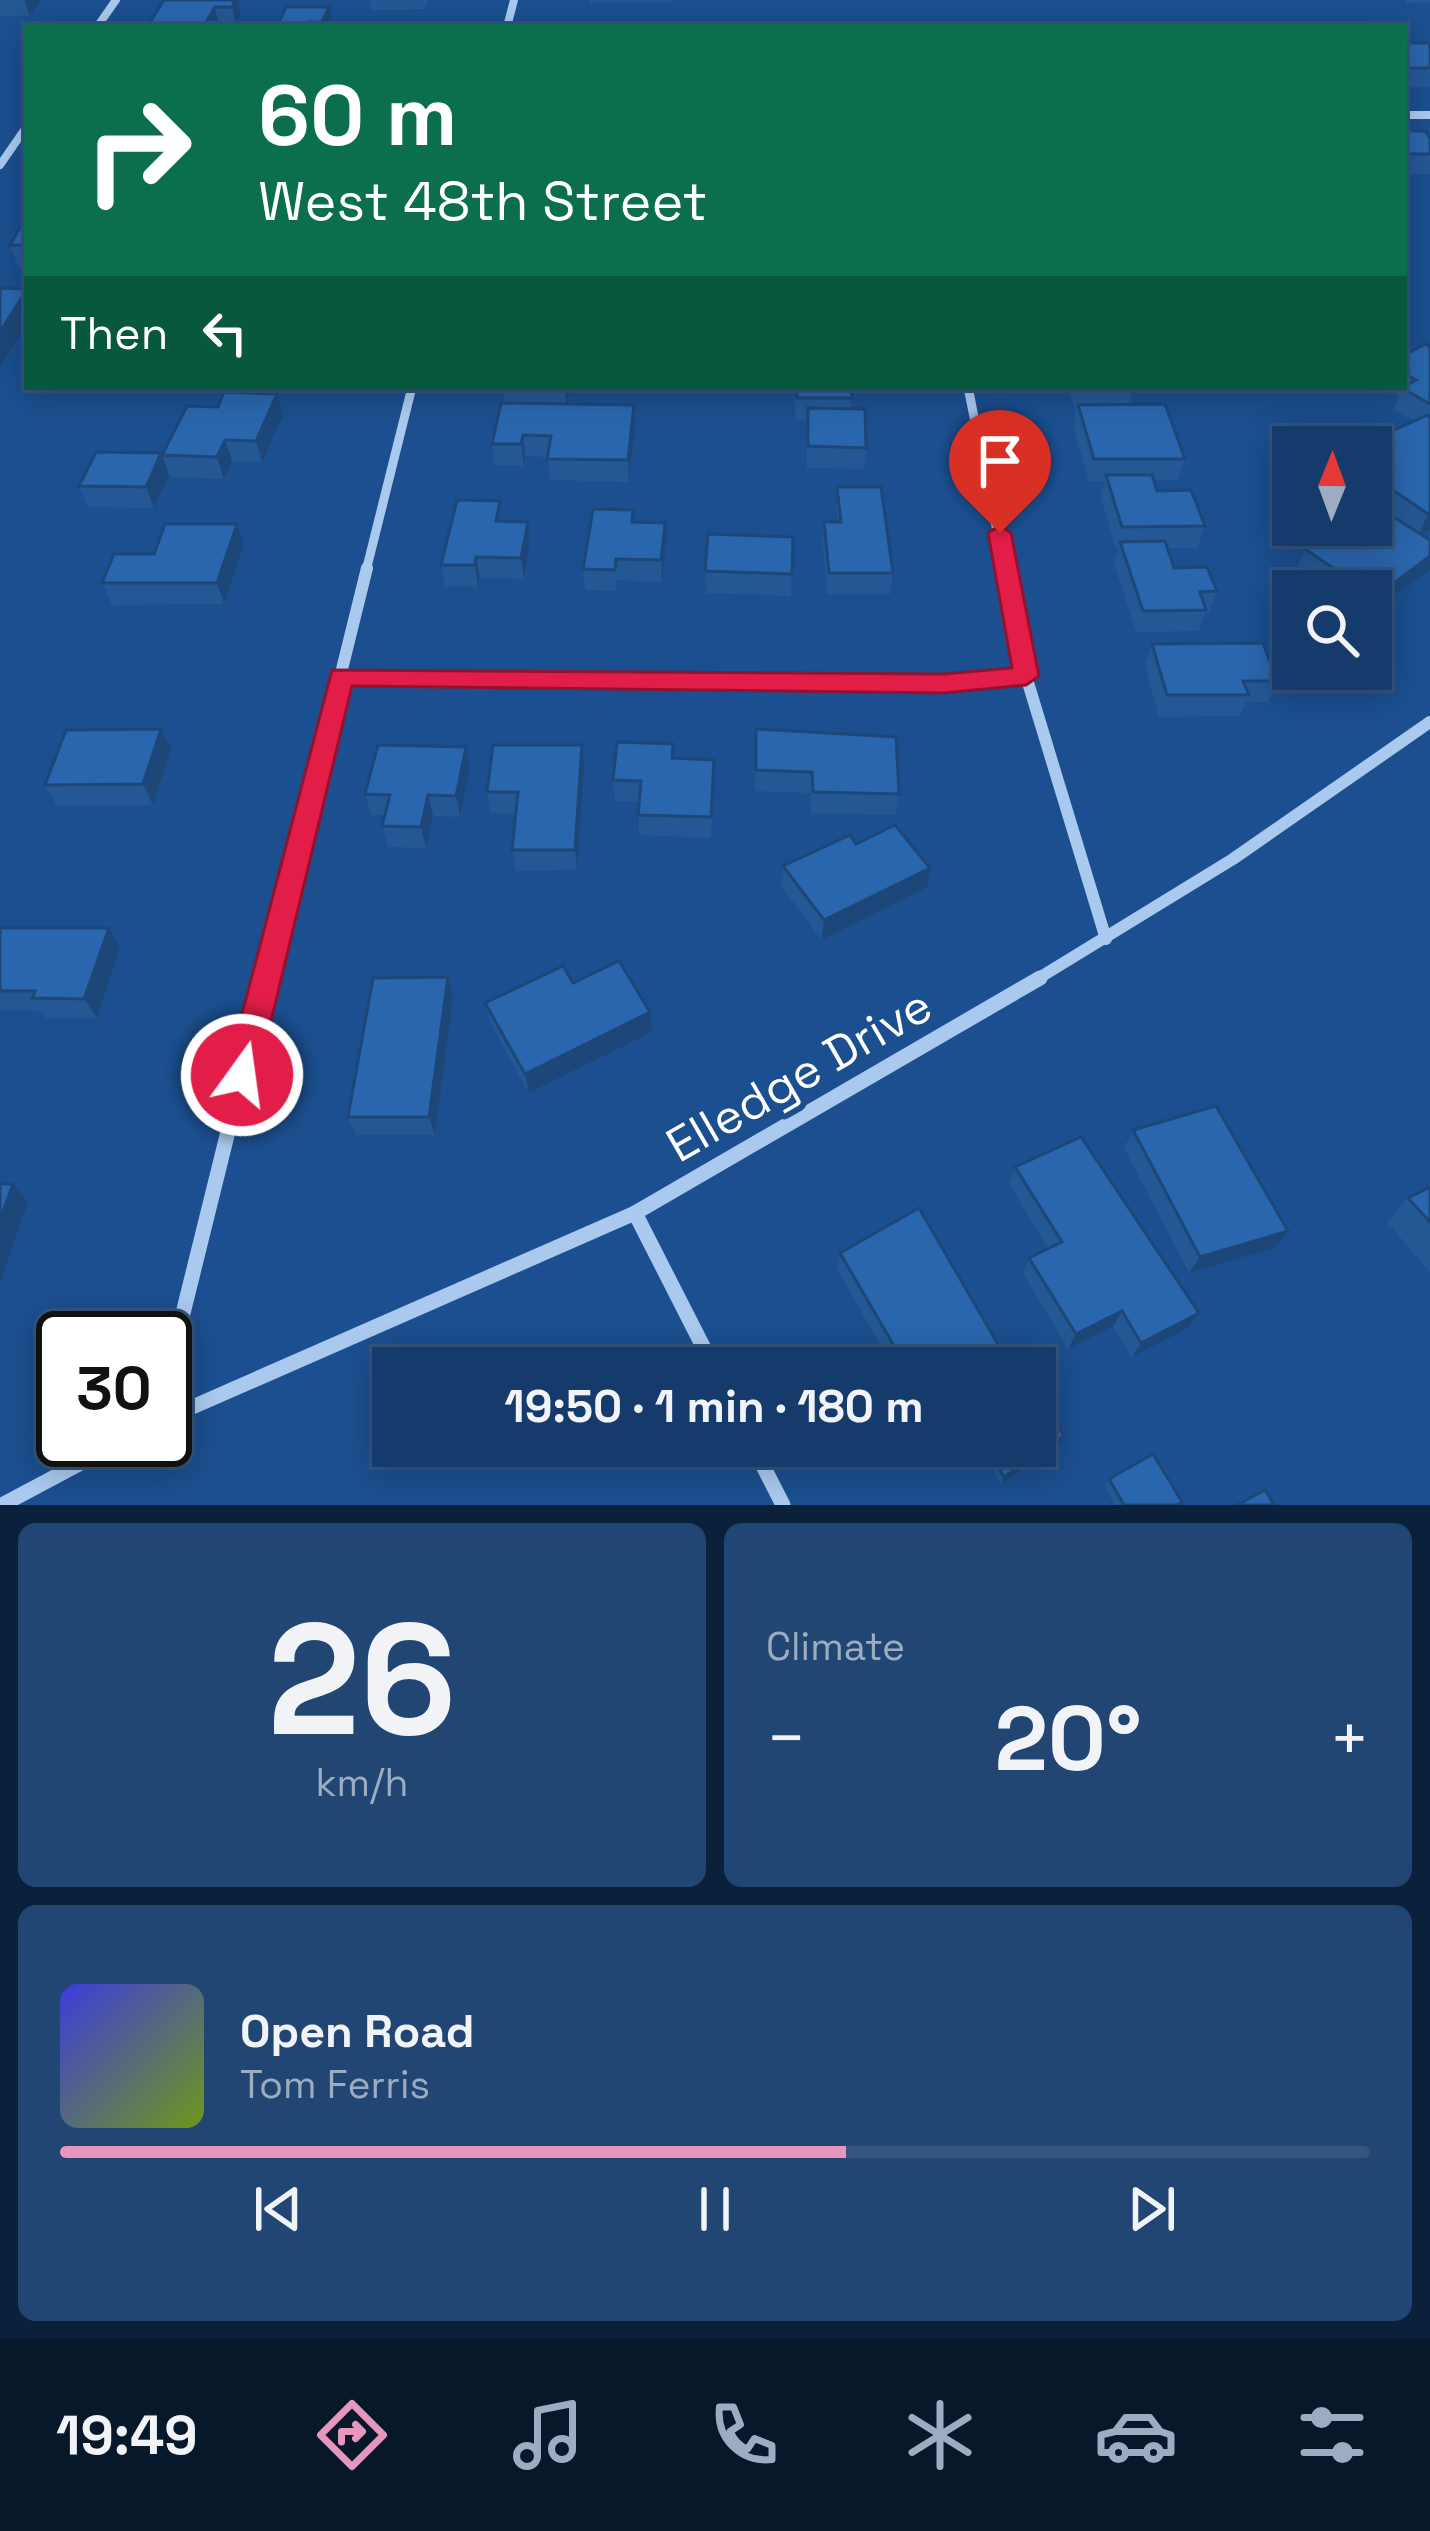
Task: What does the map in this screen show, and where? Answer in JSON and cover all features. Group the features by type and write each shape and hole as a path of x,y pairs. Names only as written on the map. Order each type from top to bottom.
{"street":[{"path":"0,165 24,131"},
{"path":"184,1311 411,390"},
{"path":"969,390 1026,676 1106,939"},
{"path":"341,676 944,684 1026,676"},
{"name":"Elledge Drive","path":"192,1407 635,1213 1106,939 1233,859 1430,722"},
{"path":"635,1213 703,1347"},
{"path":"2,1505 73,1467"},
{"path":"764,1467 783,1505"}],"building":[{"path":"164,0 235,0 232,7 215,7 205,24 149,24"},
{"path":"286,7 329,7 322,22 278,24"},
{"path":"1407,43 1430,43 1430,68 1407,68"},
{"path":"1407,131 1425,131 1430,154 1407,154"},
{"path":"24,221 24,245 10,245"},
{"path":"0,288 24,289 24,294 0,332"},
{"path":"1426,344 1430,347 1430,404 1406,390 1416,380 1407,375 1407,354"},
{"path":"796,390 851,390 852,398 797,398"},
{"path":"224,392 277,394 256,441 225,440 217,457 162,455 187,406 218,407"},
{"path":"501,403 634,405 628,460 547,459 551,436 523,435 521,444 492,444"},
{"path":"1165,404 1185,459 1094,459 1078,405"},
{"path":"808,408 865,409 866,448 808,446"},
{"path":"1430,417 1428,514 1392,489 1392,431"},
{"path":"96,452 161,453 146,487 79,486"},
{"path":"1106,475 1152,475 1157,491 1191,490 1205,526 1122,527"},
{"path":"837,487 881,487 893,573 829,573 824,522 841,522"},
{"path":"457,500 500,501 496,521 528,522 521,558 476,557 475,565 441,565"},
{"path":"593,509 633,510 632,522 665,523 661,560 616,559 615,570 583,569"},
{"path":"1392,516 1430,540 1430,556 1392,584 1392,570 1336,570 1305,549 1392,546"},
{"path":"165,524 237,524 217,583 102,583 114,554 154,554"},
{"path":"708,534 793,537 792,574 705,571"},
{"path":"1165,541 1174,568 1207,567 1217,591 1200,592 1206,610 1143,611 1120,542"},
{"path":"1263,643 1272,681 1243,681 1249,695 1167,695 1152,644"},
{"path":"161,729 143,784 45,785 66,730"},
{"path":"756,729 896,737 899,794 813,792 812,772 756,770"},
{"path":"617,742 673,744 672,758 714,760 711,817 638,815 641,781 613,780"},
{"path":"378,745 466,747 456,796 428,795 421,827 382,826 390,795 365,794"},
{"path":"493,745 582,745 575,850 512,850 518,792 487,792"},
{"path":"895,825 930,868 824,920 783,866 850,835 856,844"},
{"path":"0,928 109,928 84,999 32,998 35,991 0,991"},
{"path":"619,961 650,1012 525,1074 485,1003 563,966 573,983"},
{"path":"448,977 429,1117 348,1117 373,978"},
{"path":"1216,1106 1288,1231 1200,1257 1133,1130"},
{"path":"1081,1137 1199,1313 1141,1343 1122,1311 1076,1334 1029,1258 1062,1242 1015,1167"},
{"path":"0,1184 13,1184 0,1220"},
{"path":"1430,1187 1430,1222 1408,1198"},
{"path":"919,1208 1000,1347 895,1347 840,1253"},
{"path":"1153,1454 1182,1502 1124,1505 1109,1479"},
{"path":"998,1467 1019,1467 1004,1477"},
{"path":"1265,1490 1274,1505 1237,1505"}],"route":[{"path":"242,1075 341,676 944,684 1026,676 1000,533"}]}
